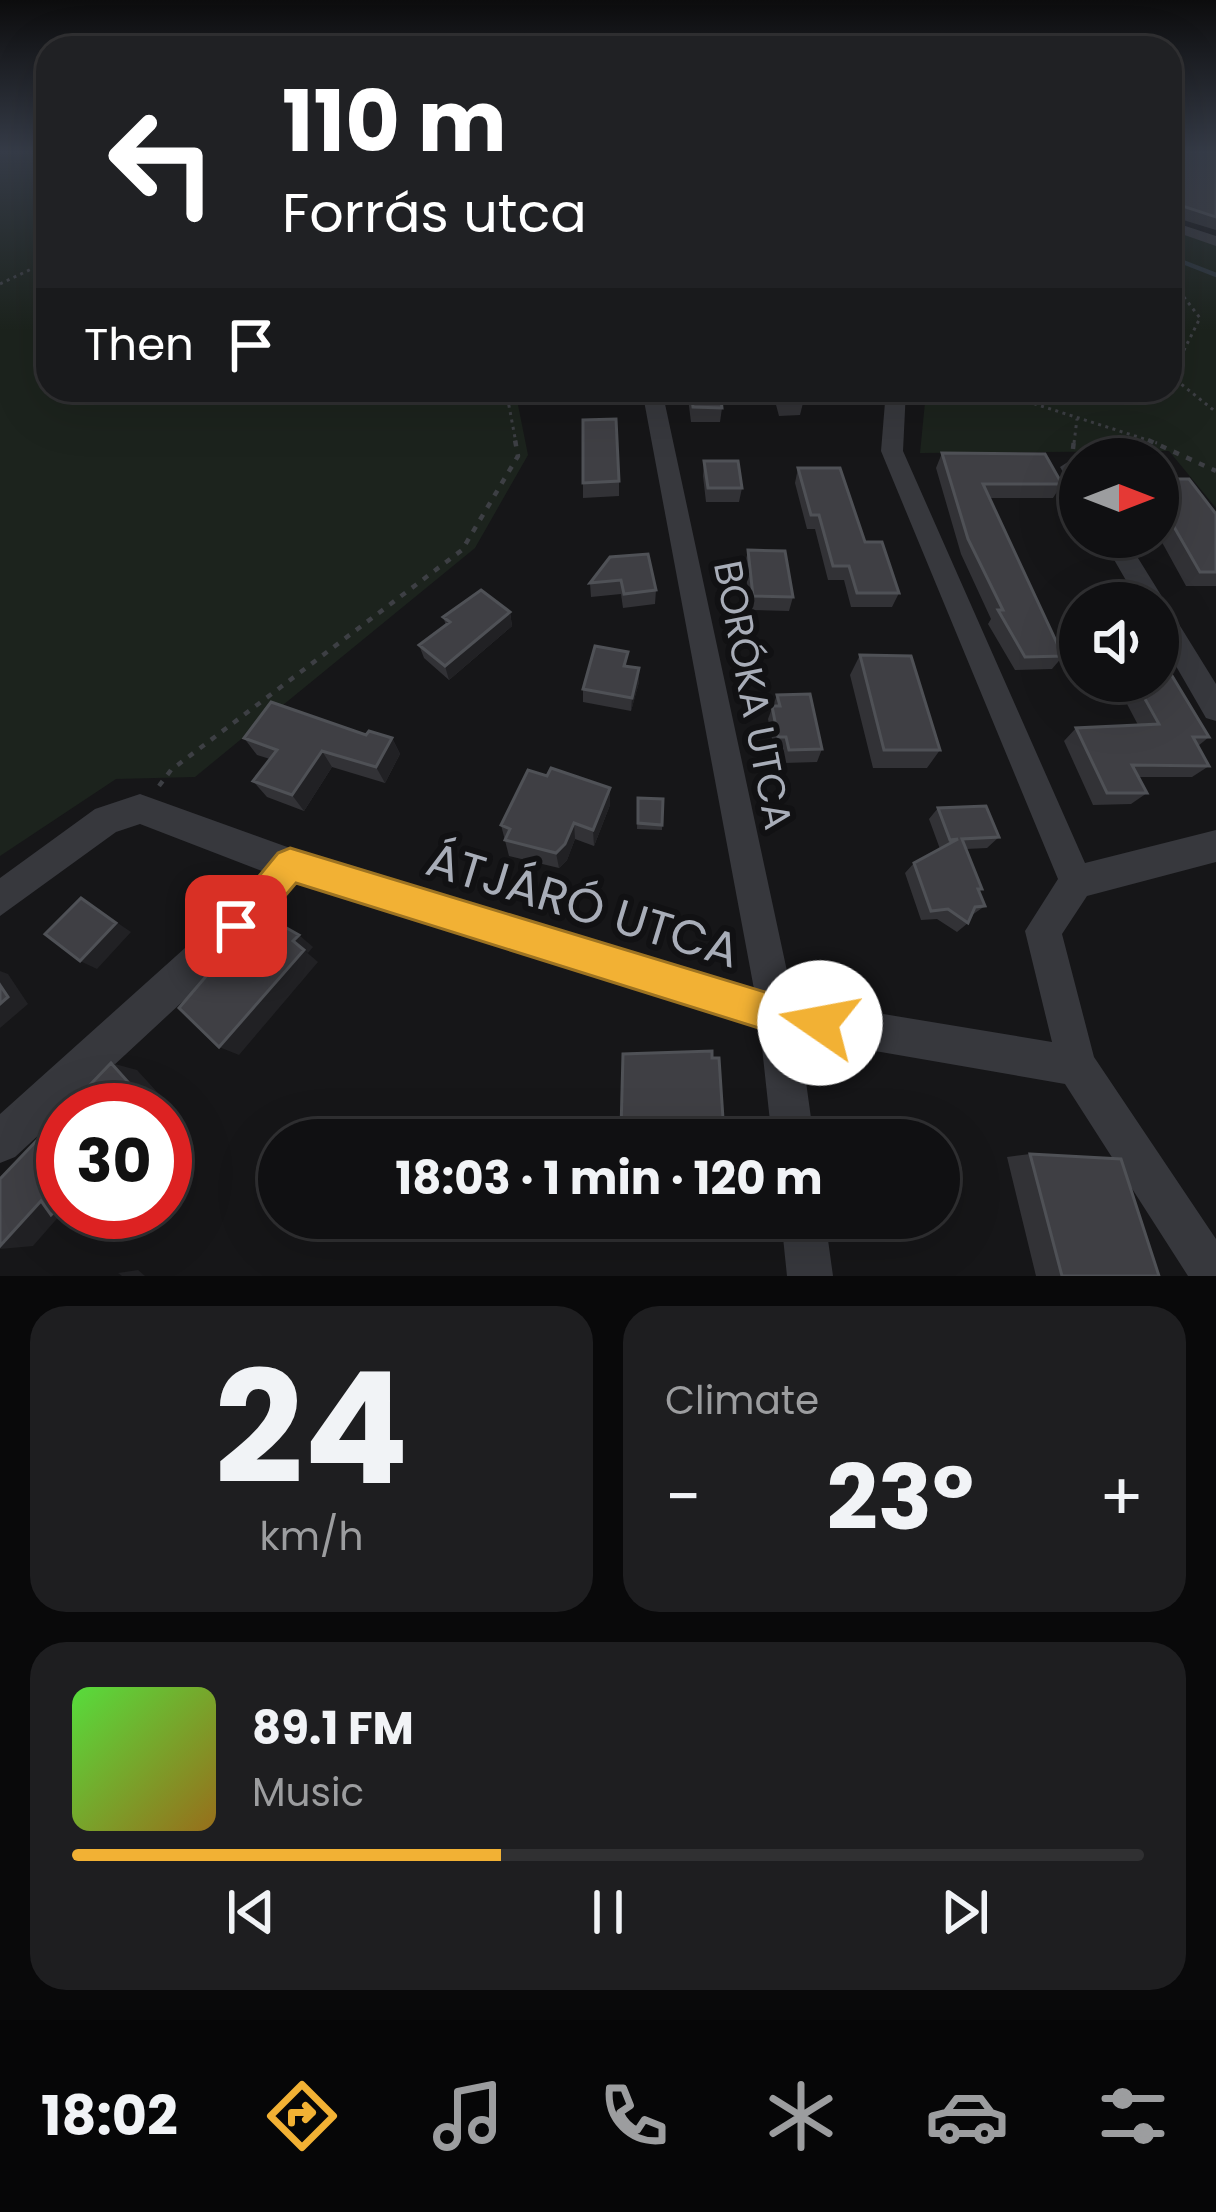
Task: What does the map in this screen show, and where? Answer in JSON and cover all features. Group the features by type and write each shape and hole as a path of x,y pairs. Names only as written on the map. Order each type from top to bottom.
{"street":[{"path":"1182,229 1216,241"},
{"name":"BORÓKA UTCA","path":"654,402 778,1015 790,1119"},
{"path":"895,402 892,451 1076,882"},
{"path":"1179,647 1216,709"},
{"path":"0,899 106,820 140,809"},
{"name":"ÁTJÁRÓ UTCA","path":"140,809 290,865 778,1015 1078,1066"},
{"path":"1214,1276 1078,1066 1043,931 1076,882 1216,846"},
{"path":"0,1142 236,926 290,865"},
{"path":"806,1239 810,1276"}],"path":[{"path":"0,284 36,267"},
{"path":"1182,294 1201,318 1182,355"},
{"path":"1182,385 1216,412"},
{"path":"140,809 171,770 461,550 518,456 508,402"},
{"path":"1028,402 1159,444 1216,471"},
{"path":"1076,438 1077,418"}],"shaded area":[{"path":"0,212 36,212 36,402 517,402 528,455 475,548 195,777 116,779 0,856"},
{"path":"1182,232 1216,245 1216,508 1179,463 1179,438 1059,438 1059,452 920,453 925,402 1182,402"}],"building":[{"path":"692,402 721,402 722,408 693,407"},
{"path":"616,419 619,481 583,483 583,420"},
{"path":"942,453 1045,454 1059,484 983,484 1059,656 1025,657 998,610 1003,610 968,539"},
{"path":"704,461 738,461 742,488 708,488"},
{"path":"798,468 840,468 865,542 882,542 899,593 857,593 849,566 833,566 819,515 811,515"},
{"path":"1179,479 1189,479 1216,514 1216,572 1200,572 1179,536"},
{"path":"748,550 785,551 793,597 753,596"},
{"path":"648,554 656,590 624,594 621,580 590,583 610,557"},
{"path":"481,590 510,612 445,666 419,645 450,622 443,617"},
{"path":"595,646 628,652 624,666 639,668 632,698 583,689"},
{"path":"860,655 911,656 940,750 884,750"},
{"path":"1179,687 1209,737 1193,737 1209,766 1132,765 1147,793 1107,793 1076,728 1159,724 1147,702 1179,702"},
{"path":"810,694 822,749 789,750 786,737 778,737 772,706 780,706 777,695"},
{"path":"271,702 366,735 369,731 392,738 376,767 322,751 292,795 253,781 277,750 244,738"},
{"path":"551,768 610,788 593,830 574,823 556,853 505,840 510,829 501,825 528,770 547,776"},
{"path":"638,798 663,799 662,825 638,823"},
{"path":"986,806 999,837 962,839 985,906 975,907 968,923 948,909 931,911 914,863 958,839 950,840 938,808"},
{"path":"81,898 116,923 80,961 45,934"},
{"path":"260,913 299,935 293,941 304,950 219,1047 179,1008"},
{"path":"712,1051 712,1058 719,1058 723,1119 621,1119 623,1054"},
{"path":"111,1063 129,1083 92,1083"},
{"path":"36,1141 36,1206 0,1246 0,1179"},
{"path":"1030,1154 1121,1159 1159,1276 1062,1276"}],"waterway":[{"path":"1182,262 1216,275"}],"route":[{"path":"236,926 290,865 778,1015 820,1023"}]}
